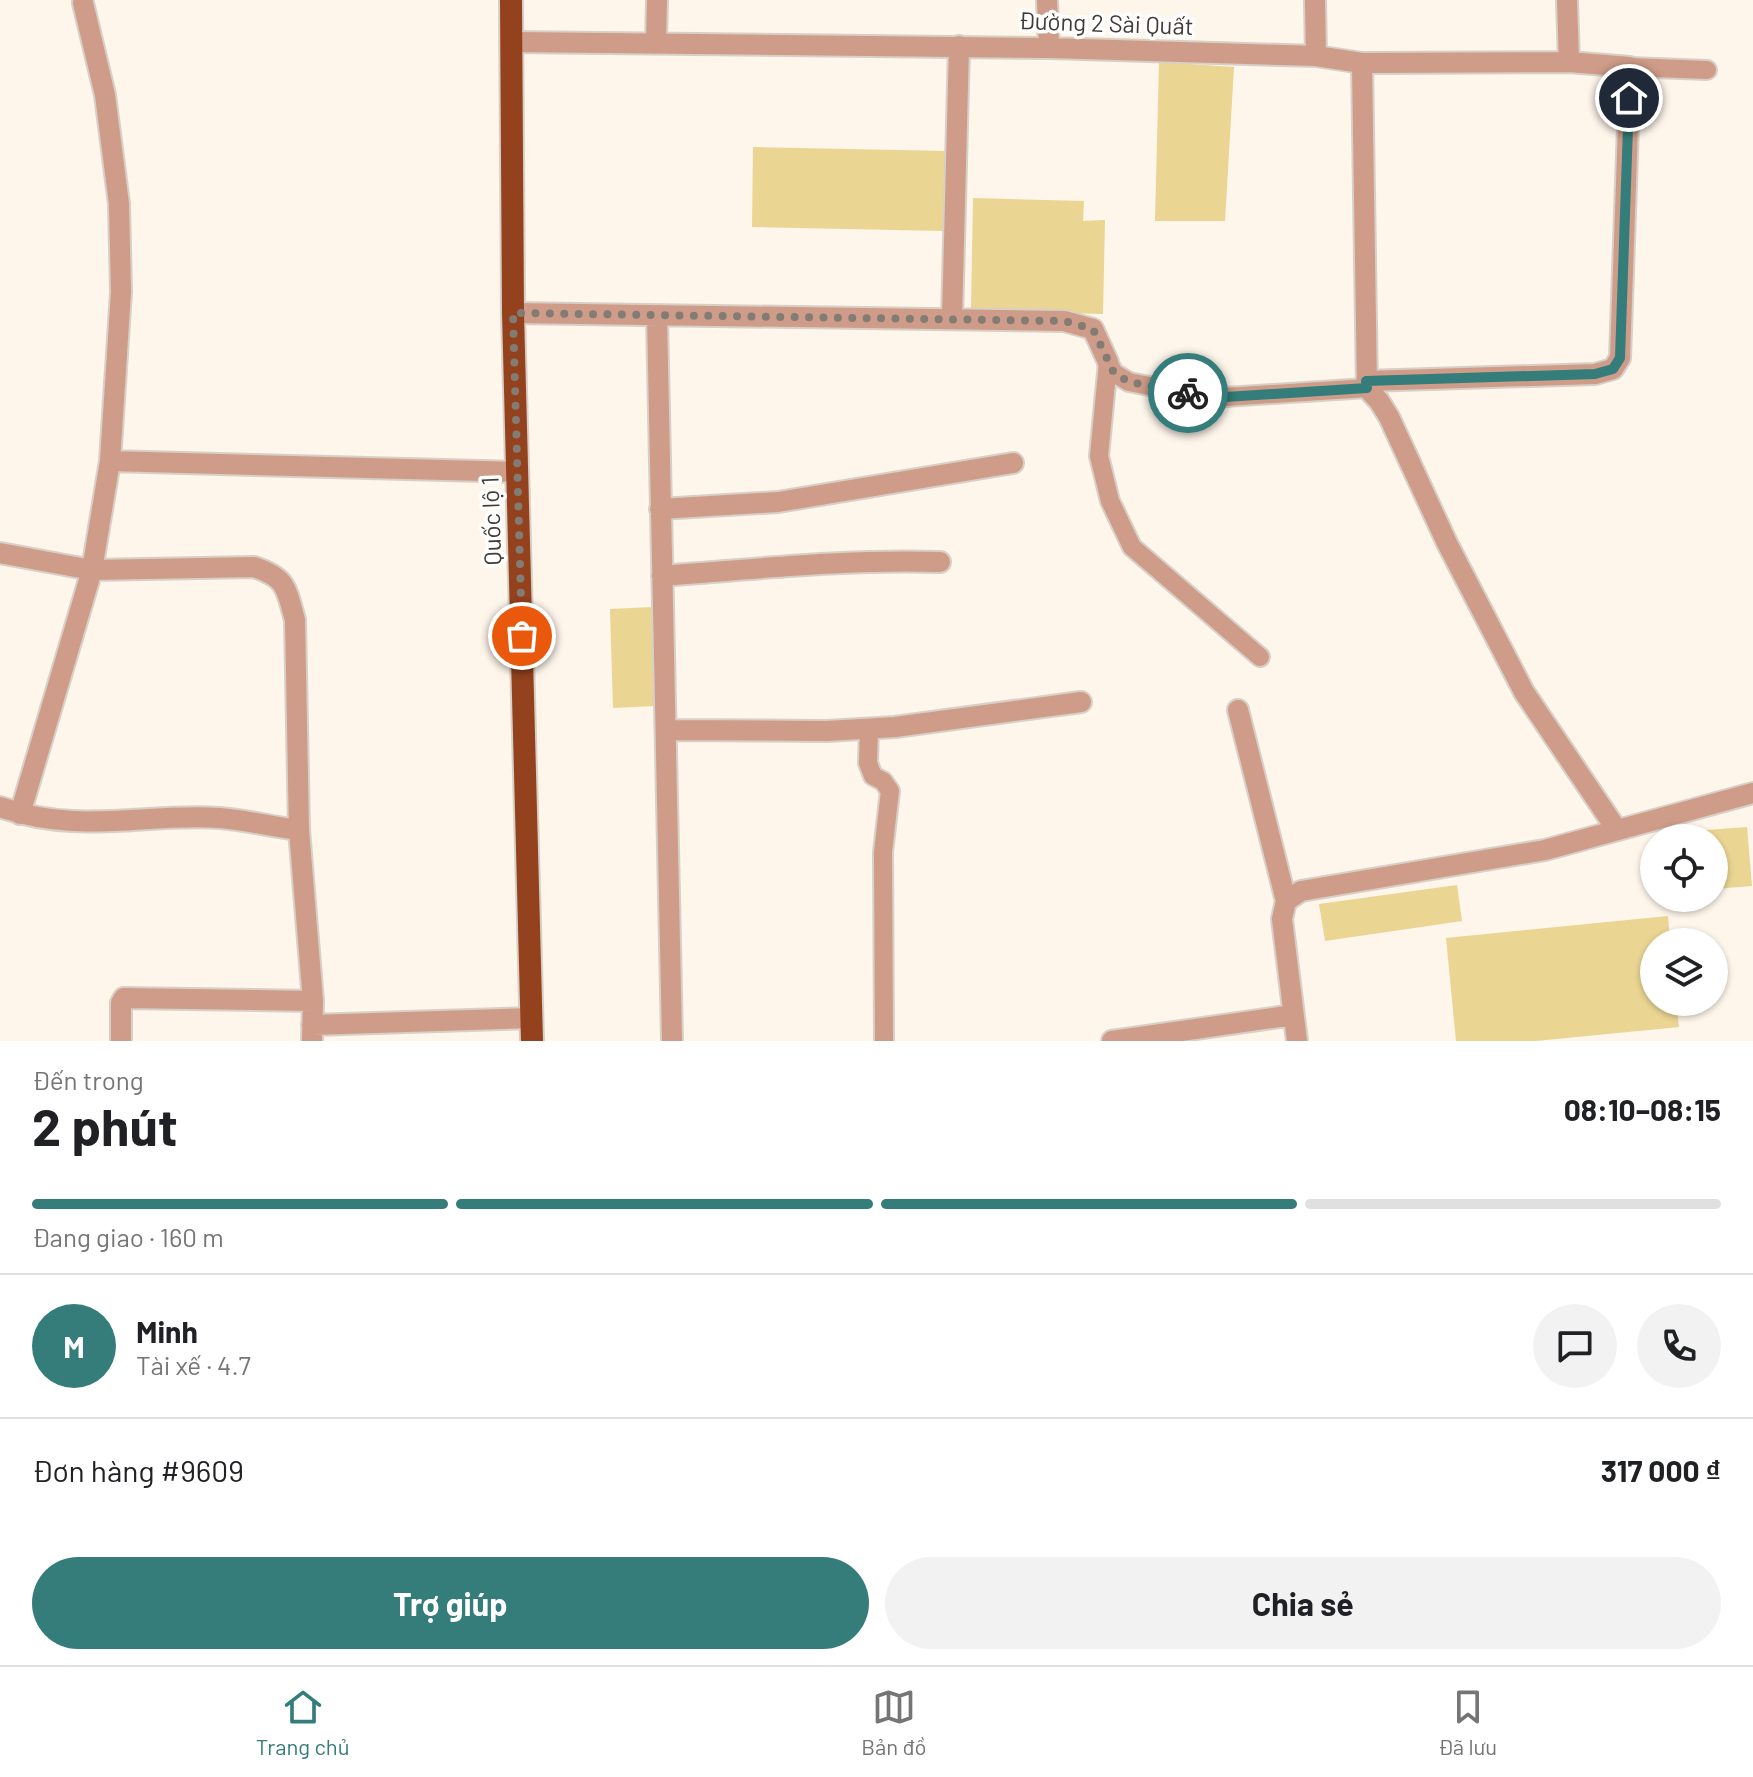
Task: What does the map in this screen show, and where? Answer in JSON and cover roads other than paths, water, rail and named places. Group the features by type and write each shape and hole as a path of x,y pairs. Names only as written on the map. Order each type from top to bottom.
{"highway":[{"name":"Quốc lộ 1","path":"511,0 513,313 532,1041"}],"street":[{"path":"656,42 657,0"},
{"path":"1047,0 1049,48"},
{"path":"1315,0 1316,56"},
{"path":"1567,0 1569,62"},
{"path":"83,3 105,95 119,204 121,292 110,461 92,570 10,811 60,821 111,823 221,818 299,830"},
{"name":"Đường 2 Sài Quất","path":"512,42 1049,48 1316,56 1362,63 1569,62 1630,78"},
{"path":"952,319 959,46"},
{"path":"1362,63 1367,384 1389,417 1453,555 1524,692 1617,830"},
{"path":"1367,384 1595,374 1613,369 1620,358 1630,78"},
{"path":"513,313 1064,321 1093,329 1108,362"},
{"path":"657,316 672,1041"},
{"path":"110,461 517,472"},
{"path":"660,509 778,502 1013,463"},
{"path":"0,553 92,570 254,567 276,575 287,591 295,620 299,830 313,1001 312,1033 532,1018"},
{"path":"662,576 823,564 940,562"},
{"path":"666,730 827,731 895,727 1081,702"},
{"path":"1238,710 1286,901 1282,919 1297,1041"},
{"path":"1286,901 1301,891 1545,850 1753,793"},
{"path":"121,1041 121,1003 124,998 313,1001"},
{"path":"1112,1041 1293,1015"}],"lane":[{"path":"1630,78 1707,70"},
{"path":"1108,362 1114,373 1129,382 1210,398 1367,384"},
{"path":"1108,362 1099,456 1110,501 1132,547 1260,657"},
{"path":"869,728 868,763 873,776 883,781 890,791 883,852 884,1041"}]}
